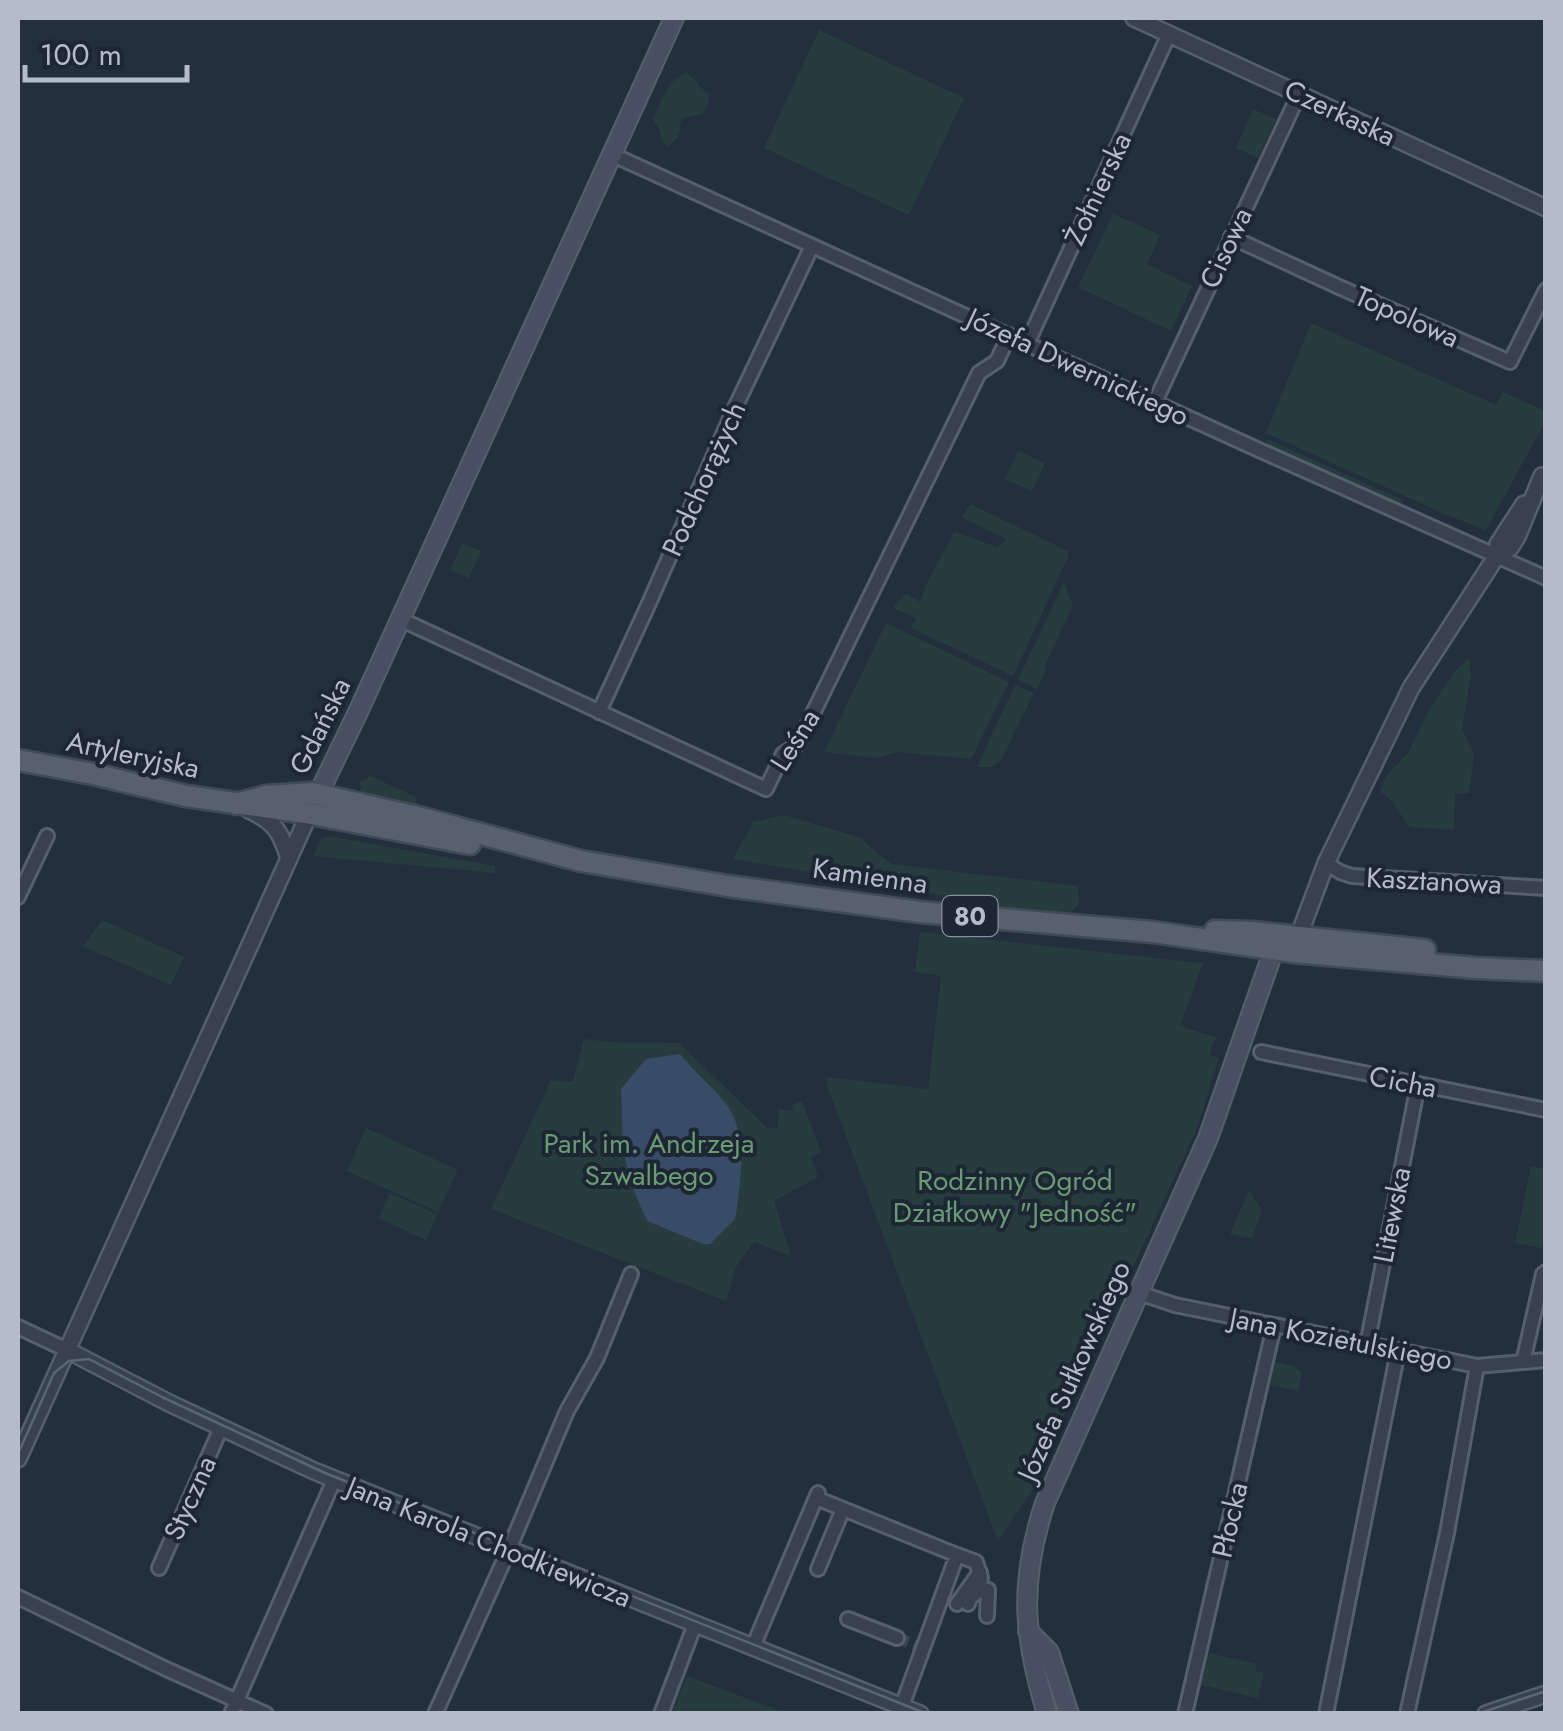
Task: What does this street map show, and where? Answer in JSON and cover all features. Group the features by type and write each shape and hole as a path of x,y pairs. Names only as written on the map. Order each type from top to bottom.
{"main road":[{"name":"Gdańska","path":"313,804 674,18"},
{"path":"338,756 339,780 350,802"},
{"name":"Artyleryjska","path":"18,760 236,804 294,793 313,804"},
{"name":"Kamienna","path":"313,804 350,802 581,861"},
{"name":"Kamienna","path":"313,804 490,848 920,912 1154,932 1236,945 1286,943 1476,968 1539,970"},
{"name":"Józefa Sułkowskiego","path":"1042,1709 1033,1668 1026,1592 1037,1527 1208,1138 1286,943"},
{"path":"1028,1631 1049,1652 1069,1714"}],"street":[{"name":"Czerkaska","path":"1134,18 1546,208"},
{"name":"Żołnierska","path":"1027,344 1169,34"},
{"name":"Cisowa","path":"1155,402 1299,94"},
{"name":"Józefa Dwernickiego","path":"611,154 1546,578"},
{"name":"Topolowa","path":"1231,236 1510,362 1546,290"},
{"name":"Podchorążych","path":"599,712 812,246"},
{"name":"Leśna","path":"400,619 766,789 784,754 798,744 978,373 997,361 1008,335"},
{"name":"Józefa Sułkowskiego","path":"1286,943 1411,688 1496,557 1510,548 1544,473"},
{"path":"236,804 272,822 289,859"},
{"name":"Gdańska","path":"18,1459 313,804"},
{"path":"18,897 47,836"},
{"name":"Kasztanowa","path":"1326,863 1352,876 1546,888"},
{"name":"Cicha","path":"1260,1052 1546,1110"},
{"name":"Litewska","path":"1367,1344 1418,1086"},
{"path":"1523,1362 1546,1272"},
{"path":"435,1714 566,1411 597,1358 632,1274"},
{"name":"Jana Kozietulskiego","path":"1139,1293 1175,1305 1477,1366 1546,1360"},
{"name":"Płocka","path":"1185,1714 1274,1326"},
{"path":"18,1327 67,1350"},
{"name":"Jana Karola Chodkiewicza","path":"67,1350 142,1390 334,1480 920,1714"},
{"path":"1326,1714 1398,1351"},
{"path":"1407,1714 1477,1366"},
{"name":"Styczna","path":"159,1568 222,1428"},
{"path":"234,1707 334,1480"},
{"path":"753,1647 817,1495 976,1562 980,1579 988,1590 987,1616"},
{"path":"818,1569 843,1509"},
{"path":"158,1531 172,1537"},
{"path":"902,1706 957,1555"},
{"path":"963,1604 980,1579"},
{"path":"18,1596 234,1707 266,1714"},
{"path":"848,1619 896,1638"},
{"path":"661,1714 695,1624"},
{"path":"1486,1714 1546,1694"}],"green space":[{"path":"819,30 964,98 909,215 764,148"},
{"path":"687,73 708,93 709,104 701,114 684,118 678,136 669,146 662,142 653,120 674,80"},
{"path":"1253,109 1276,119 1258,158 1236,148"},
{"path":"1113,214 1160,235 1147,264 1192,286 1171,331 1078,287"},
{"path":"1311,323 1496,405 1503,392 1545,411 1545,422 1486,530 1266,433"},
{"path":"1267,439 1403,500 1402,506 1265,444"},
{"path":"1018,451 1045,463 1032,491 1005,479"},
{"path":"970,504 1068,551 1013,676 911,628 916,618 893,608 906,593 920,602 954,532 997,547 1006,539 962,517"},
{"path":"462,543 481,551 469,578 450,570"},
{"path":"1064,582 1073,606 1037,689 1018,680"},
{"path":"886,623 1009,682 971,759 898,752 876,758 824,752"},
{"path":"1469,658 1471,677 1462,729 1474,755 1469,793 1455,794 1454,830 1410,827 1380,792 1387,775 1408,753 1429,710 1455,671"},
{"path":"1015,685 1034,693 1001,760 991,767 977,767"},
{"path":"370,776 415,796 418,805 360,794 358,783"},
{"path":"784,815 858,837 892,864 1077,886 1079,901 1075,909 1062,916 733,859 753,822"},
{"path":"328,836 495,866 495,873 313,856 320,841"},
{"path":"102,920 184,957 171,985 83,946"},
{"name":"Rodzinny Ogród Działkowy \"Jedność\"","path":"920,932 1203,963 1180,1026 1216,1037 1209,1055 1219,1058 1196,1131 1033,1489 998,1541 826,1083 828,1077 928,1089 941,976 915,972"},
{"path":"1270,976 1274,976 1228,1119 1054,1505"},
{"name":"Park im. Andrzeja Szwalbego","path":"584,1039 679,1043 767,1128 777,1128 779,1109 793,1111 792,1105 802,1101 821,1152 811,1157 818,1177 774,1201 791,1256 754,1242 736,1267 726,1301 491,1209 551,1080 573,1082"},
{"path":"366,1128 458,1170 438,1212 347,1171"},
{"path":"1531,1166 1545,1169 1542,1248 1515,1243"},
{"path":"1249,1190 1262,1210 1252,1239 1230,1234"},
{"path":"390,1193 437,1214 426,1240 379,1218"},
{"path":"1275,1362 1293,1366 1302,1373 1298,1391 1270,1385"},
{"path":"1209,1653 1257,1664 1255,1671 1264,1673 1258,1698 1201,1685"},
{"path":"687,1676 785,1713 672,1713"}],"water":[{"path":"680,1054 723,1100 740,1140 736,1215 710,1244 647,1221 623,1151 621,1089 646,1059"}],"tunnel":[{"path":"897,1638 919,1647"}],"tram line":[{"path":"18,1454 54,1373 69,1361 89,1359 325,1473 927,1714"},
{"path":"1477,1714 1546,1691"}]}
